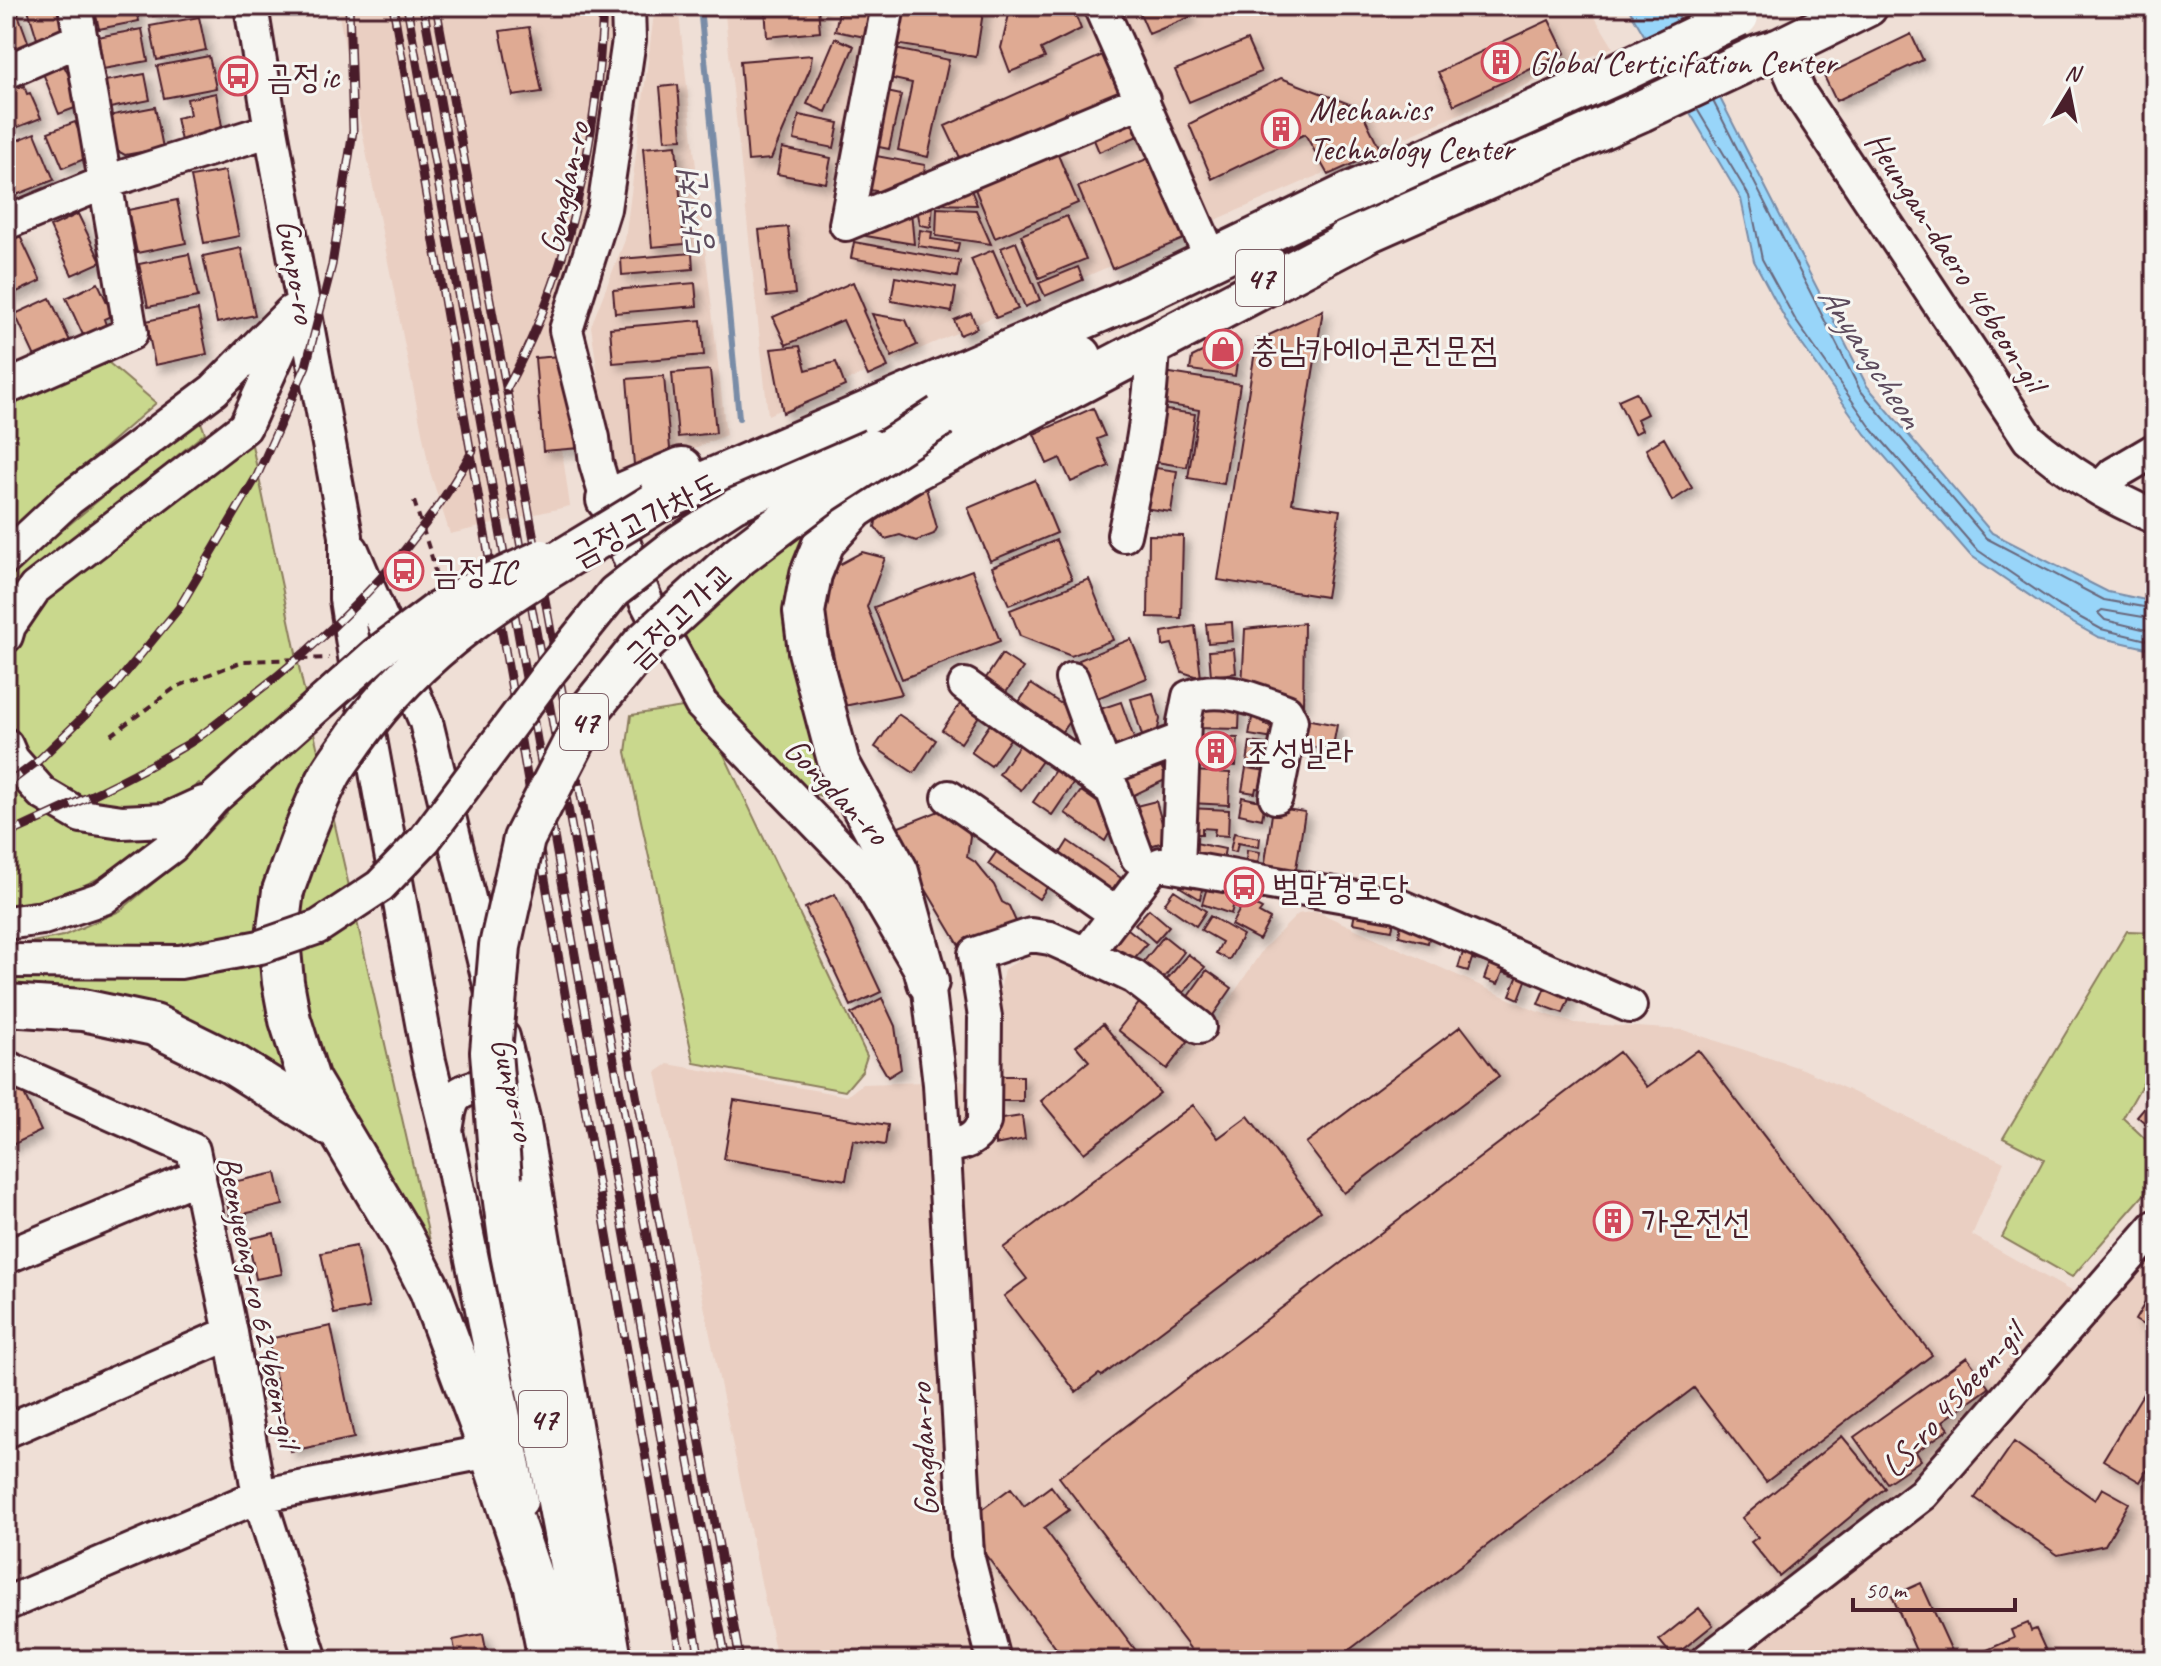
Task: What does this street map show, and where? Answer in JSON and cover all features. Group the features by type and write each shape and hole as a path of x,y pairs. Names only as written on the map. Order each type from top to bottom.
{"main road":[{"name":"47","path":"941,416 1147,322 1368,232 1641,111 1867,6"},
{"name":"47","path":"1147,322 1348,194 1750,11"},
{"path":"607,500 1348,194"},
{"path":"928,982 898,872 839,764 809,651 804,612 811,574 824,542 855,508 1147,322"},
{"name":"금정고가차도","path":"283,891 307,824 333,770 379,704 426,655 477,614 654,504 1147,322"},
{"name":"금정고가교","path":"501,1179 491,1052 500,946 524,839 592,707 642,645 739,556 824,492 941,416"},
{"name":"Gunpo-ro","path":"283,891 278,929 283,982 290,1020 309,1080 402,1236 430,1290 490,1451 535,1587 549,1660"},
{"path":"6,1005 83,1010 154,1025 231,1063 335,1128"},
{"name":"Gunpo-ro","path":"501,1179 511,1253 588,1660"}],"street":[{"path":"6,388 131,333 75,6"},
{"name":"Gunpo-ro","path":"251,6 346,536 346,599 355,657 429,1061 512,1447 535,1587"},
{"name":"Gongdan-ro","path":"628,6 629,40 604,209 566,330 607,500 646,601 701,704 863,871 928,982 940,1084 967,1555 994,1660"},
{"path":"888,6 846,224 1143,100"},
{"path":"1100,6 1208,251"},
{"path":"6,72 81,39"},
{"name":"Heungan-daero 46beon-gil","path":"1769,52 2029,439 2100,489 2155,517"},
{"path":"6,223 106,182 271,130"},
{"path":"6,558 69,499 214,390 302,301"},
{"path":"6,636 9,626 35,588 245,427 302,301"},
{"path":"1124,535 1149,410 1147,322"},
{"path":"6,961 180,962 260,947 318,927 380,886 425,839 552,669 614,592 678,542 735,505 941,416"},
{"path":"2100,489 2114,474 2155,450"},
{"path":"6,923 43,918 103,898 172,846 213,799 376,654 436,609 474,587 654,504"},
{"name":"Gunpo-ro","path":"346,536 426,722 523,1118 615,1660"},
{"path":"1072,679 1137,857"},
{"path":"965,685 1109,780"},
{"path":"1178,866 1183,739 1189,697 1203,692 1234,693 1286,711 1291,721 1276,797"},
{"path":"1109,780 1183,739"},
{"path":"6,745 12,759 42,793 81,816 122,822 166,820 213,799"},
{"path":"949,797 1116,914"},
{"path":"1086,954 1151,869 1161,864 1397,905 1630,1006"},
{"path":"944,1146 967,1144 979,1133 984,1122 985,1017 975,954 1031,935 1050,938 1134,977 1199,1027"},
{"name":"Beonyeong-ro 624beon-gil","path":"9,1071 193,1150 231,1333 259,1496 311,1660"},
{"path":"446,1131 450,1104 463,1090 483,1085 505,1097 523,1118"},
{"path":"6,1257 199,1176"},
{"name":"LS-ro 45beon-gil","path":"1708,1660 1923,1494 2155,1227"},
{"path":"6,1431 231,1333"},
{"path":"6,1604 259,1496 490,1451"}],"path":[{"path":"414,501 433,561"},
{"path":"111,735 176,687 244,661 355,657"}],"shaded area":[{"path":"337,6 615,6 598,189 551,373 570,506 450,534 430,472"},
{"path":"655,6 678,6 726,435 613,482 591,326 625,240"},
{"path":"724,6 1588,6 1613,47 768,415"},
{"path":"1316,911 1536,1011 1574,1023 1683,1030 1803,1069 2004,1162 1972,1235 2106,1311 2155,1252 2155,1660 777,1660 656,1072 668,1064 847,1096 862,1084 989,1080 1004,969 1037,951 1126,981 1201,1043 1263,949 1298,914"}],"green space":[{"path":"102,357 156,403 6,534 6,401"},
{"path":"199,417 205,433 22,583 6,605 6,578 12,572"},
{"path":"252,445 300,672 436,1267 416,1222 390,1176 354,1132 319,1053 269,887 258,920 261,968 270,1013 299,1095 237,1054 6,997 6,947 63,936 120,911 182,859 227,813 199,783 176,800 139,809 102,809 60,791 15,743 6,703 6,681 13,646 57,583"},
{"path":"843,512 806,558 831,780 828,792 820,796 808,790 737,717 704,678 677,635 786,546"},
{"path":"689,706 720,746 867,1056 862,1071 845,1091 694,1063 626,752 631,715"},
{"path":"6,773 167,834 92,882 52,897 6,905"},
{"path":"2127,931 2155,932 2155,1062 2123,1118 2155,1148 2155,1182 2072,1277 2002,1237 2044,1159 2003,1138"}],"water":[{"path":"1627,6 1673,6 1867,386 1992,533 2108,592 2155,602 2155,650 2098,637 2055,613 1970,555 1865,434 1789,326 1754,261 1741,199"}],"building":[{"path":"6,6 15,6 30,47 6,56"},
{"path":"27,6 61,6 66,21 59,36 38,42"},
{"path":"94,6 136,6 139,21 99,29"},
{"path":"150,6 192,6 192,9 153,16"},
{"path":"765,6 818,6 820,32 767,37"},
{"path":"840,6 882,6 875,39 835,31"},
{"path":"901,6 984,6 976,57 895,44"},
{"path":"1011,6 1072,6 1081,29 1041,49 1045,58 1010,72 1001,48"},
{"path":"1137,6 1185,6 1190,17 1149,34"},
{"path":"199,17 206,50 157,60 150,26"},
{"name":"Global Certicifation Center","path":"1549,20 1565,53 1454,105 1438,72"},
{"path":"529,27 542,92 513,96 500,31"},
{"path":"142,29 148,61 103,69 97,37"},
{"path":"1911,34 1923,60 1836,101 1824,76"},
{"path":"835,38 854,46 826,112 807,104"},
{"path":"1247,40 1261,72 1189,102 1175,70"},
{"path":"895,49 949,60 928,157 898,150 912,83 889,78"},
{"path":"1107,53 1126,94 964,166 945,126"},
{"path":"812,55 810,69 771,159 748,161 740,61"},
{"path":"209,56 216,88 164,98 157,66"},
{"path":"61,60 77,91 80,106 59,114 41,68"},
{"path":"145,74 150,100 110,108 105,81"},
{"name":"Mechanics Technology Center","path":"1281,78 1360,108 1381,151 1328,175 1305,134 1212,179 1189,124"},
{"path":"15,79 19,88 24,86 27,94 30,93 41,118 13,129 6,111 6,83"},
{"path":"678,85 682,139 665,140 660,87"},
{"path":"887,92 901,95 889,149 874,146"},
{"path":"216,93 223,132 181,141 176,118 190,115 187,99"},
{"path":"155,107 163,148 125,155 114,149 108,116"},
{"path":"1129,114 1138,136 1099,152 1090,130"},
{"path":"799,115 839,123 834,148 794,140"},
{"path":"75,122 89,157 63,168 48,132"},
{"path":"35,133 54,180 16,195 6,170 6,145"},
{"path":"676,145 684,244 652,247 643,148"},
{"path":"782,148 831,158 826,183 777,174"},
{"path":"1056,150 1078,203 995,238 973,184"},
{"path":"1159,154 1193,235 1112,269 1078,187"},
{"path":"871,155 925,165 923,180 893,194 864,189"},
{"path":"225,171 239,236 204,243 191,177"},
{"path":"968,182 977,205 933,204 931,227 920,225 917,208"},
{"path":"177,200 186,243 137,253 128,210"},
{"path":"937,208 976,210 991,244 936,236"},
{"path":"911,211 914,244 854,234"},
{"path":"78,214 101,262 72,275 50,227"},
{"path":"1067,216 1086,259 1039,278 1021,235"},
{"path":"788,227 795,294 767,297 759,230"},
{"path":"920,230 932,232 931,239 959,243 957,252 918,246"},
{"path":"20,236 41,281 8,296 6,242"},
{"path":"854,242 960,261 957,277 851,258"},
{"path":"1016,242 1040,300 1025,307 1001,248"},
{"path":"241,248 255,315 217,323 203,256"},
{"path":"993,250 1018,309 996,318 971,259"},
{"path":"692,253 693,269 622,275 621,259"},
{"path":"189,254 198,297 148,307 139,264"},
{"path":"1078,267 1083,280 1045,296 1039,283"},
{"path":"895,277 956,288 952,312 891,301"},
{"path":"853,282 888,367 868,376 843,320 786,345 773,317"},
{"path":"98,283 113,315 104,319 106,325 83,335 66,298"},
{"path":"695,283 697,306 615,313 613,290"},
{"path":"50,298 70,341 35,357 15,314"},
{"path":"198,310 207,354 155,365 146,321"},
{"path":"1323,310 1292,503 1340,510 1326,597 1218,580 1257,339 1268,340 1269,335"},
{"path":"971,313 977,328 960,335 954,320"},
{"path":"872,314 906,320 917,345 892,357"},
{"path":"701,320 704,355 613,363 610,328"},
{"name":"충남카에어콘전문점","path":"1234,336 1240,342 1235,376 1190,370 1192,357"},
{"path":"800,346 806,370 836,362 845,386 783,413 771,349"},
{"path":"572,355 580,448 543,451 535,358"},
{"path":"710,370 716,433 678,437 672,373"},
{"path":"1164,372 1240,384 1224,484 1188,478 1199,410 1159,403"},
{"path":"664,376 671,461 634,465 627,379"},
{"path":"1636,392 1647,414 1637,419 1642,430 1634,434 1618,400"},
{"path":"1093,408 1105,436 1097,439 1109,466 1071,482 1060,458 1047,464 1034,434"},
{"path":"1159,409 1195,414 1187,467 1150,461"},
{"path":"1664,438 1692,488 1672,501 1646,449"},
{"path":"1149,467 1177,471 1171,512 1143,508"},
{"path":"1035,480 1057,533 990,561 968,508"},
{"path":"926,488 937,528 934,534 916,541 900,535 885,539 875,527 876,521"},
{"path":"1149,535 1183,536 1181,618 1148,617"},
{"path":"1056,540 1072,579 1009,605 992,567"},
{"path":"862,552 885,558 867,607 902,694 844,706 823,604 838,565"},
{"path":"972,570 1000,641 902,679 874,607"},
{"path":"1089,579 1113,640 1071,656 1020,636 1010,610"},
{"path":"1232,622 1233,641 1208,643 1206,624"},
{"path":"1304,623 1303,707 1276,705 1242,687 1245,629"},
{"path":"1195,626 1201,678 1182,672 1172,644 1163,646 1162,632"},
{"path":"1131,639 1147,678 1095,699 1079,660"},
{"path":"1234,649 1236,673 1211,676 1209,651"},
{"path":"1002,654 1023,668 1002,698 982,684"},
{"path":"1031,684 1075,713 1058,737 1015,708"},
{"path":"1153,693 1160,719 1156,739 1144,742 1131,699"},
{"path":"967,694 985,707 961,743 942,730"},
{"path":"1121,702 1137,747 1113,755 1097,710"},
{"path":"1197,704 1240,705 1239,729 1196,728"},
{"path":"1253,712 1267,714 1265,725 1282,728 1280,740 1249,735"},
{"path":"898,714 936,740 914,773 875,747"},
{"path":"995,717 1015,732 991,766 971,752"},
{"path":"1295,717 1337,725 1332,751 1290,743"},
{"name":"조성빌라","path":"1196,736 1238,738 1236,766 1194,764"},
{"path":"1024,738 1047,754 1021,790 999,774"},
{"path":"1250,742 1279,746 1276,767 1247,763"},
{"path":"1157,757 1167,779 1130,797 1119,774"},
{"path":"1060,763 1079,775 1052,815 1033,802"},
{"path":"1246,768 1275,772 1272,791 1256,788 1255,793 1242,791"},
{"path":"1192,771 1230,773 1229,805 1190,803"},
{"path":"1081,791 1101,805 1112,828 1105,841 1065,813"},
{"path":"1242,797 1265,802 1262,819 1239,814"},
{"path":"1156,801 1167,841 1143,848 1132,807"},
{"path":"1273,807 1305,812 1295,875 1264,869"},
{"path":"1189,808 1229,810 1228,836 1214,835 1215,829 1202,828 1202,834 1187,834"},
{"path":"939,811 963,815 970,836 967,857 994,885 1017,924 959,945 894,836 894,829"},
{"path":"1234,833 1260,838 1259,847 1238,843 1236,852 1230,851"},
{"path":"1004,841 1055,876 1039,899 988,864"},
{"path":"1068,841 1121,878 1105,901 1053,865"},
{"path":"1186,841 1225,849 1221,869 1182,861"},
{"path":"1247,850 1260,852 1256,873 1229,868 1231,857 1246,860"},
{"path":"1181,880 1204,880 1200,899 1180,887"},
{"path":"1209,881 1238,889 1231,914 1202,904"},
{"path":"1174,890 1206,911 1196,926 1164,904"},
{"path":"835,894 881,992 851,1006 805,908"},
{"path":"1245,900 1262,909 1259,913 1270,919 1259,940 1231,925"},
{"path":"1357,902 1396,910 1392,930 1353,923"},
{"path":"1149,909 1169,926 1155,942 1135,924"},
{"path":"1210,916 1243,935 1229,960 1216,953 1222,942 1201,930"},
{"path":"1402,916 1432,924 1428,943 1399,936"},
{"path":"1128,929 1147,944 1127,966 1104,943"},
{"path":"1164,936 1184,952 1161,981 1141,965"},
{"path":"1466,943 1489,950 1485,962 1472,959 1468,971 1458,968"},
{"path":"1494,952 1518,961 1513,976 1503,972 1498,984 1484,979"},
{"path":"1188,954 1205,967 1180,997 1163,984"},
{"path":"1523,963 1527,978 1519,999 1510,995"},
{"path":"1207,970 1232,988 1209,1021 1184,1002"},
{"path":"1550,975 1575,985 1563,1013 1538,1004"},
{"path":"882,998 895,1026 901,1069 888,1077 851,1014"},
{"path":"1140,1002 1189,1040 1167,1069 1118,1030"},
{"path":"1103,1024 1160,1093 1084,1153 1041,1101 1089,1061 1076,1046"},
{"path":"1461,1026 1499,1076 1344,1193 1306,1143"},
{"name":"가온전선","path":"1698,1050 1932,1355 1766,1482 1694,1388 1336,1660 1199,1660 1059,1477 1619,1052 1647,1087"},
{"path":"998,1076 1023,1076 1023,1101 998,1101"},
{"path":"22,1090 41,1131 6,1148 6,1097"},
{"path":"2155,1095 2155,1132 2137,1116"},
{"path":"734,1100 888,1125 885,1145 853,1140 846,1180 724,1159"},
{"path":"1193,1105 1218,1138 1248,1116 1320,1211 1102,1376 1099,1374 1076,1392 1004,1296 1027,1279 1003,1248"},
{"path":"1022,1116 1025,1139 995,1145 995,1120"},
{"path":"276,1173 283,1205 230,1217 223,1184"},
{"path":"274,1233 282,1274 256,1279 248,1239"},
{"path":"356,1246 369,1308 334,1314 321,1253"},
{"path":"2152,1291 2155,1292 2155,1332 2135,1320"},
{"path":"331,1326 354,1438 291,1451 268,1339"},
{"path":"1967,1357 1989,1388 1943,1421 1949,1429 1916,1452 1921,1460 1887,1483 1854,1437"},
{"path":"2155,1374 2155,1457 2140,1482 2103,1460"},
{"path":"1842,1436 1885,1488 1779,1576 1751,1542 1758,1537 1742,1518"},
{"path":"2014,1442 2095,1500 2102,1488 2129,1503 2105,1545 2058,1555 1975,1498"},
{"path":"1051,1486 1069,1510 1044,1528 1143,1660 1065,1660 985,1554 981,1510 1011,1488 1024,1506"},
{"path":"1921,1583 1956,1660 1920,1660 1892,1596"},
{"path":"1699,1608 1713,1625 1673,1657 1659,1640"},
{"path":"2028,1623 2031,1631 2036,1629 2050,1660 1965,1660 2014,1638 2011,1630"},
{"path":"483,1634 488,1660 457,1660 453,1640"}],"waterway":[{"name":"당정천","path":"700,6 739,418"}],"railway":[{"path":"6,785 38,761 114,687 179,608 257,476 306,366 332,265 353,131 349,6"},
{"path":"393,6 681,1660"},
{"path":"407,6 700,1660"},
{"path":"423,6 726,1660"},
{"path":"436,6 740,1660"},
{"path":"506,390 547,300 577,204 595,105 603,6"},
{"path":"6,835 117,783 188,744 270,682 337,623 397,559 425,524 473,450"}],"place":[{"name":"Global Certicifation Center","path":"1501,62"},
{"name":"금정ic","path":"238,76"},
{"name":"Mechanics Technology Center","path":"1281,129"},
{"name":"충남카에어콘전문점","path":"1223,349"},
{"name":"금정IC","path":"404,571"},
{"name":"조성빌라","path":"1216,751"},
{"name":"벌말경로당","path":"1244,887"},
{"name":"가온전선","path":"1613,1221"}],"water label":[{"name":"Anyangcheon","path":"1871,356"}]}
